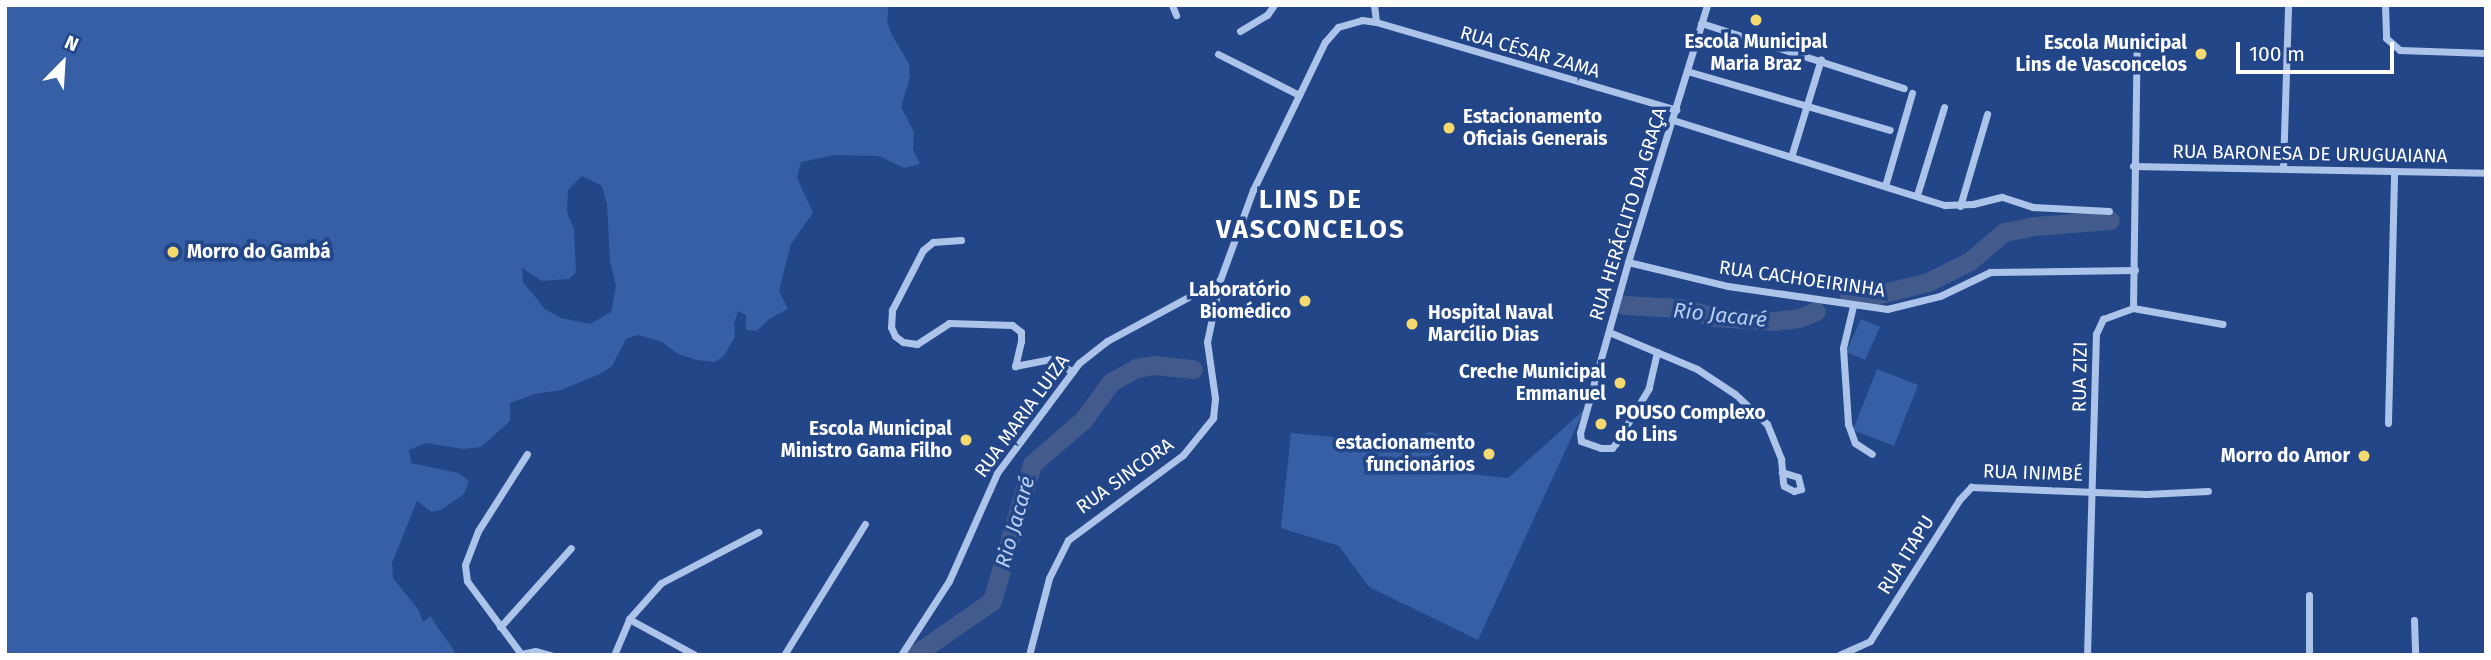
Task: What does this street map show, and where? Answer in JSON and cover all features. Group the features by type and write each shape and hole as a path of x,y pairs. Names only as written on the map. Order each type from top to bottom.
{"street":[{"path":"1172,5 1176,15"},
{"path":"1240,31 1268,15 1274,5"},
{"path":"1220,280 1240,222 1299,95 1332,32 1351,22 1376,22 1374,5"},
{"name":"RUA HERÁCLITO DA GRAÇA","path":"1657,352 1641,405 1612,448 1601,449 1584,443 1580,433 1628,262 1707,5"},
{"path":"2283,168 2288,5"},
{"path":"2385,5 2386,38 2400,50 2486,53"},
{"name":"RUA CÉSAR ZAMA","path":"1376,22 1676,110"},
{"path":"1701,23 1903,88"},
{"path":"2137,38 2133,166 2133,308 2223,324"},
{"path":"1218,54 1299,95"},
{"path":"1791,157 1821,60"},
{"path":"1687,71 1890,130"},
{"path":"1885,186 1912,93"},
{"path":"1917,195 1944,107"},
{"path":"1960,205 1987,114"},
{"path":"1673,120 1945,205 2002,197 2032,207 2109,211"},
{"name":"RUA BARONESA DE URUGUAIANA","path":"2133,166 2486,173"},
{"path":"2389,423 2394,172"},
{"path":"961,240 933,242 923,250 892,310 891,327 895,336 903,342 917,344 949,324 1012,325 1021,332 1014,366 1050,359 1073,372"},
{"name":"RUA CACHOEIRINHA","path":"1628,262 1728,286 1887,309 1940,296 1976,277 2005,270 2135,270"},
{"name":"RUA MARIA LUIZA","path":"901,655 949,580 997,473 1073,372 1107,341 1220,280"},
{"name":"RUA SINCORA","path":"1029,655 1049,578 1068,540 1183,454 1213,418 1215,398 1207,342 1220,280"},
{"path":"1853,306 1843,348 1848,424 1855,443 1872,454"},
{"name":"RUA ZIZI","path":"2087,655 2096,334 2103,319 2133,308"},
{"path":"1609,332 1712,377 1751,408 1767,424 1777,445 1782,472"},
{"path":"527,454 474,538 465,565 467,581 521,654 535,651 550,655"},
{"name":"RUA INIMBÉ","path":"1971,487 2146,494 2208,491"},
{"name":"RUA ITAPU","path":"1839,655 1870,641 1959,500 1971,487"},
{"path":"784,655 864,524"},
{"path":"614,655 629,619 651,593 674,574 758,532"},
{"path":"500,627 571,548"},
{"path":"2309,596 2309,655"},
{"path":"629,619 695,655"},
{"path":"2414,620 2416,655"}],"shaded area":[{"path":"5,5 889,5 887,20 891,33 909,64 910,77 901,107 914,132 913,149 920,164 904,168 879,156 835,155 801,162 797,178 813,213 791,244 779,291 788,309 769,319 757,331 746,330 746,315 738,311 734,324 735,337 723,357 714,362 678,354 662,342 638,335 626,339 612,366 600,374 561,390 535,394 510,403 510,421 481,447 463,449 426,443 409,450 411,463 458,473 469,481 464,494 441,510 432,512 417,501 392,563 393,578 418,609 423,622 430,616 457,655 5,655","holes":["582,176 602,186 607,204 610,261 616,286 611,312 590,324 561,318 545,309 523,282 522,268 542,281 569,279 576,272 574,229 567,212 568,190"]},
{"path":"1861,319 1880,327 1865,360 1846,352"},
{"path":"1877,369 1918,385 1894,446 1853,430"},
{"path":"1584,410 1478,640 1369,587 1339,546 1281,528 1291,433 1385,442 1406,440 1429,432 1444,436 1441,471 1508,478"}],"waterway":[{"name":"Rio Jacaré","path":"1849,296 1875,295 1928,282 1970,261 2004,232 2035,226 2110,220"},
{"name":"Rio Jacaré","path":"1624,305 1680,308 1715,317 1775,321 1799,318 1816,311"},
{"name":"Rio Jacaré","path":"914,655 992,601 1032,464 1083,420 1111,382 1136,368 1154,365 1193,369"}],"place":[{"name":"Escola Municipal Maria Braz","path":"1756,20"},
{"name":"Escola Municipal Lins de Vasconcelos","path":"2201,54"},
{"name":"Estacionamento Oficiais Generais","path":"1449,128"},
{"name":"Morro do Gambá","path":"173,252"},
{"name":"Laboratório Biomédico","path":"1305,301"},
{"name":"Hospital Naval Marcílio Dias","path":"1412,324"},
{"name":"Creche Municipal Emmanuel","path":"1620,383"},
{"name":"POUSO Complexo do Lins","path":"1601,424"},
{"name":"Escola Municipal Ministro Gama Filho","path":"966,440"},
{"name":"estacionamento funcionários","path":"1489,454"},
{"name":"Morro do Amor","path":"2364,456"}],"district":[{"name":"LINS DE VASCONCELOS","path":"1311,215"}]}
